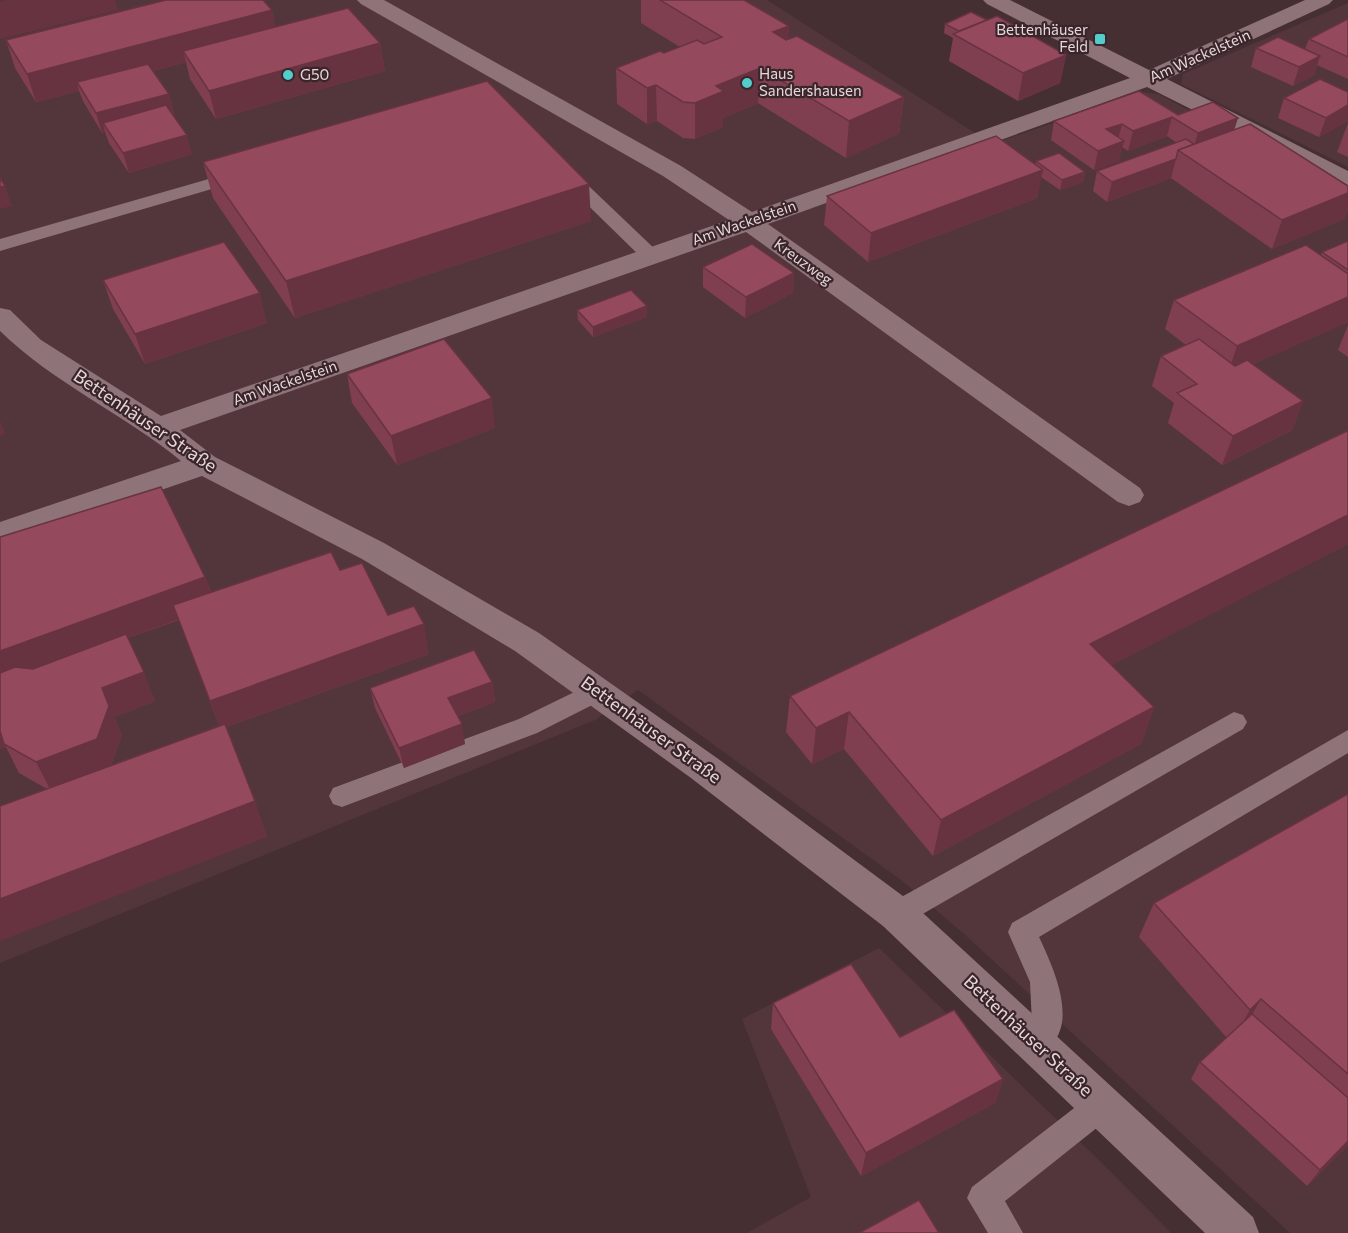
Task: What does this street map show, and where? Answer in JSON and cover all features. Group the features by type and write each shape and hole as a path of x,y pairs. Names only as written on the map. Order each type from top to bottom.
{"street":[{"name":"Kreuzweg","path":"368,0 672,171 749,222 1129,495"},
{"path":"994,0 1348,181"},
{"name":"Am Wackelstein","path":"158,427 749,222 1149,79 1322,0"},
{"name":"Bettenhäuser Straße","path":"0,316 31,346 158,427 204,464 374,551 528,642 704,768 897,914 1035,1041 1237,1233"},
{"path":"0,534 204,464"}],"lane":[{"path":"553,161 651,256"},
{"path":"0,244 253,171"},
{"path":"342,796 528,726 597,691"},
{"path":"897,914 1234,722"},
{"path":"1035,1041 1047,1029 1045,982 1022,932 1348,740"},
{"path":"1007,1233 983,1198 1102,1105"}],"shaded area":[{"path":"0,0 767,0 992,144 1144,92 1158,94 1348,193 1348,1233 1290,1233 964,934 901,880 638,690 595,720 0,963"},
{"path":"1348,3 1348,167 1181,84 1183,74"},
{"path":"879,948 1107,1168 1171,1233 747,1233 811,1197 742,1019"}],"building":[{"path":"166,0 263,0 272,10 27,74 6,40"},
{"path":"660,0 744,0 789,26 773,32 786,40 797,36 904,97 849,121 760,68 716,86 724,91 695,103 683,102 656,85 647,88 616,68 697,40 704,44 722,37"},
{"path":"348,8 380,43 209,91 183,51"},
{"path":"971,12 987,20 959,31 945,24"},
{"path":"997,16 1066,55 1023,73 953,34"},
{"path":"1348,19 1348,57 1309,39"},
{"path":"1278,37 1320,56 1299,67 1256,48"},
{"path":"148,64 169,94 96,113 77,82"},
{"path":"1320,79 1348,92 1348,105 1326,118 1284,98"},
{"path":"487,81 589,184 286,281 203,162"},
{"path":"1139,91 1178,115 1213,102 1238,118 1198,133 1172,117 1133,131 1122,124 1106,129 1124,141 1098,151 1054,121"},
{"path":"166,105 187,135 123,153 103,123"},
{"path":"1250,124 1348,186 1348,193 1282,220 1178,150"},
{"path":"996,136 1043,170 871,233 827,196"},
{"path":"1186,139 1194,144 1178,150 1176,159 1112,182 1097,171"},
{"path":"1059,153 1085,172 1062,180 1036,161"},
{"path":"1348,241 1348,270 1322,252"},
{"path":"224,242 260,293 135,334 103,280"},
{"path":"752,244 794,273 746,297 703,267"},
{"path":"1306,245 1348,274 1348,297 1237,346 1174,300"},
{"path":"631,290 647,306 593,327 577,310"},
{"path":"444,339 492,398 391,436 347,374"},
{"path":"1199,339 1235,366 1247,360 1303,401 1233,436 1177,393 1197,384 1161,356"},
{"path":"1347,431 1348,515 1090,644 1154,707 941,820 849,712 816,728 790,696"},
{"path":"161,487 205,577 0,651 0,537"},
{"path":"331,552 340,570 362,563 388,615 414,606 424,624 210,701 173,605"},
{"path":"126,634 144,672 102,688 109,706 97,739 36,762 4,744 0,731 0,673 15,667 33,669"},
{"path":"474,650 492,682 448,698 462,724 399,748 370,688"},
{"path":"225,724 255,801 0,899 0,806"},
{"path":"1348,794 1348,1074 1261,999 1250,1010 1154,903"},
{"path":"851,964 900,1037 954,1010 1003,1079 866,1153 773,1003"},
{"path":"1252,1014 1348,1098 1348,1141 1320,1170 1200,1062"},
{"path":"919,1200 939,1233 859,1233"}],"place":[{"name":"Bettenhäuser Feld","path":"1100,39"},
{"name":"G50","path":"288,75"},
{"name":"Haus Sandershausen","path":"747,83"}]}
